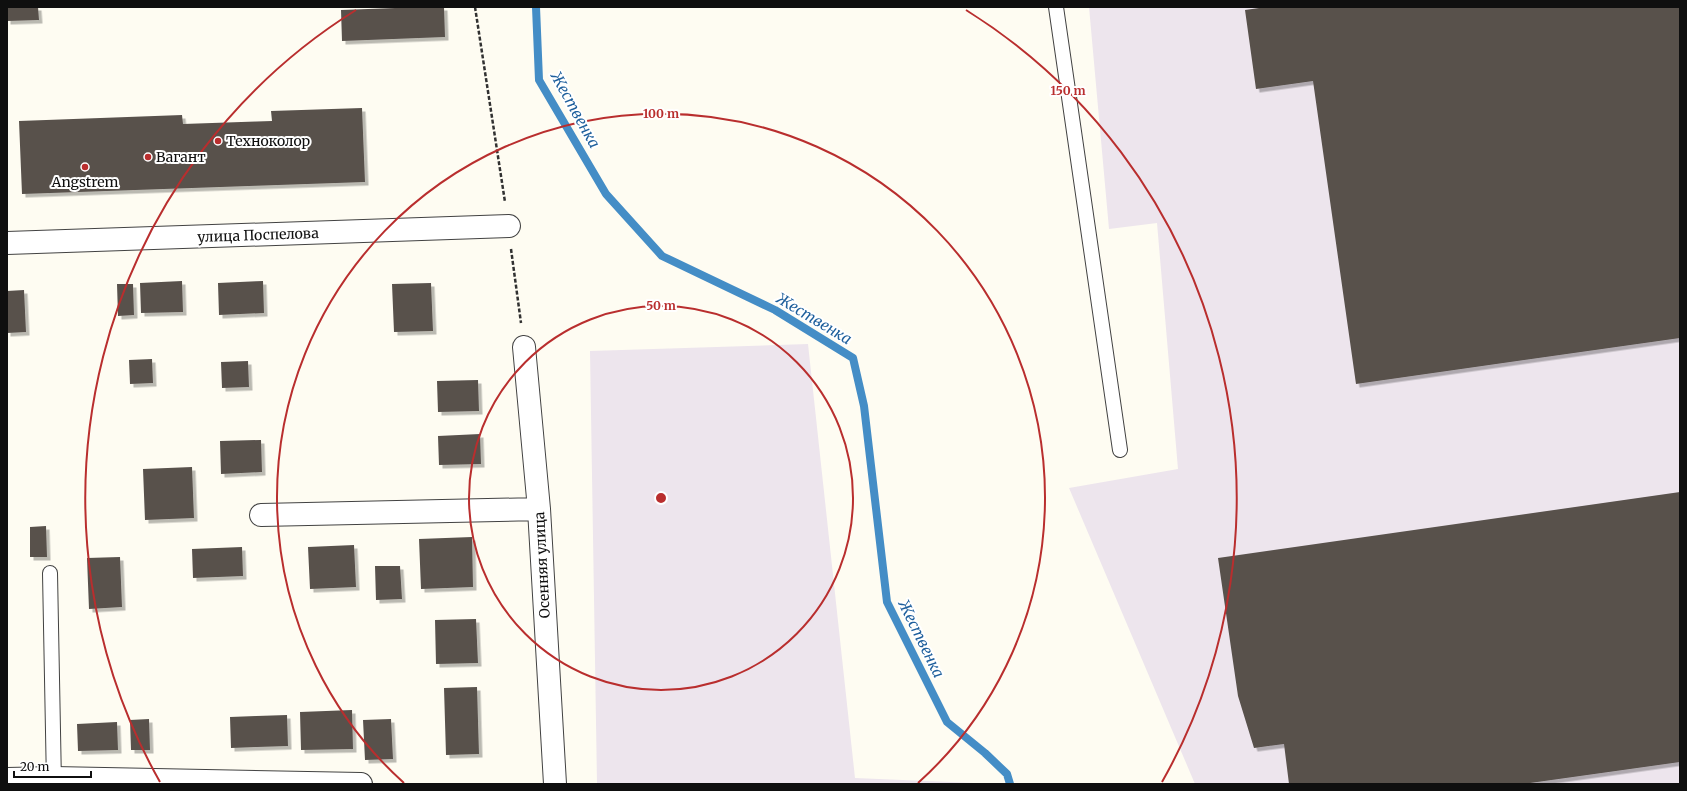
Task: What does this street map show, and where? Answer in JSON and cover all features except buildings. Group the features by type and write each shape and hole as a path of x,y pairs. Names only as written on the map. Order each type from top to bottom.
{"street":[{"name":"улица Поспелова","path":"7,243 509,226"},
{"name":"Осенняя улица","path":"524,347 539,509 555,784"},
{"path":"261,515 539,509"},
{"path":"7,779 54,781 361,784"}],"lane":[{"path":"1056,7 1120,450"},
{"path":"50,573 54,781"}],"path":[{"path":"476,7 509,226 524,347"}],"shaded area":[{"path":"1089,7 1680,7 1680,784 1195,784 1069,488 1178,469 1157,223 1109,229"},
{"path":"808,344 855,778 998,784 597,784 590,351"}],"waterway":[{"name":"Жественка","path":"536,7 539,80 606,194 662,256 775,310 853,358 864,406 887,602 947,722 985,753 1007,774 1010,784"}],"place":[{"name":"Техноколор","path":"218,141"},
{"name":"Вагант","path":"148,157"},
{"name":"Angstrem","path":"85,167"}]}
